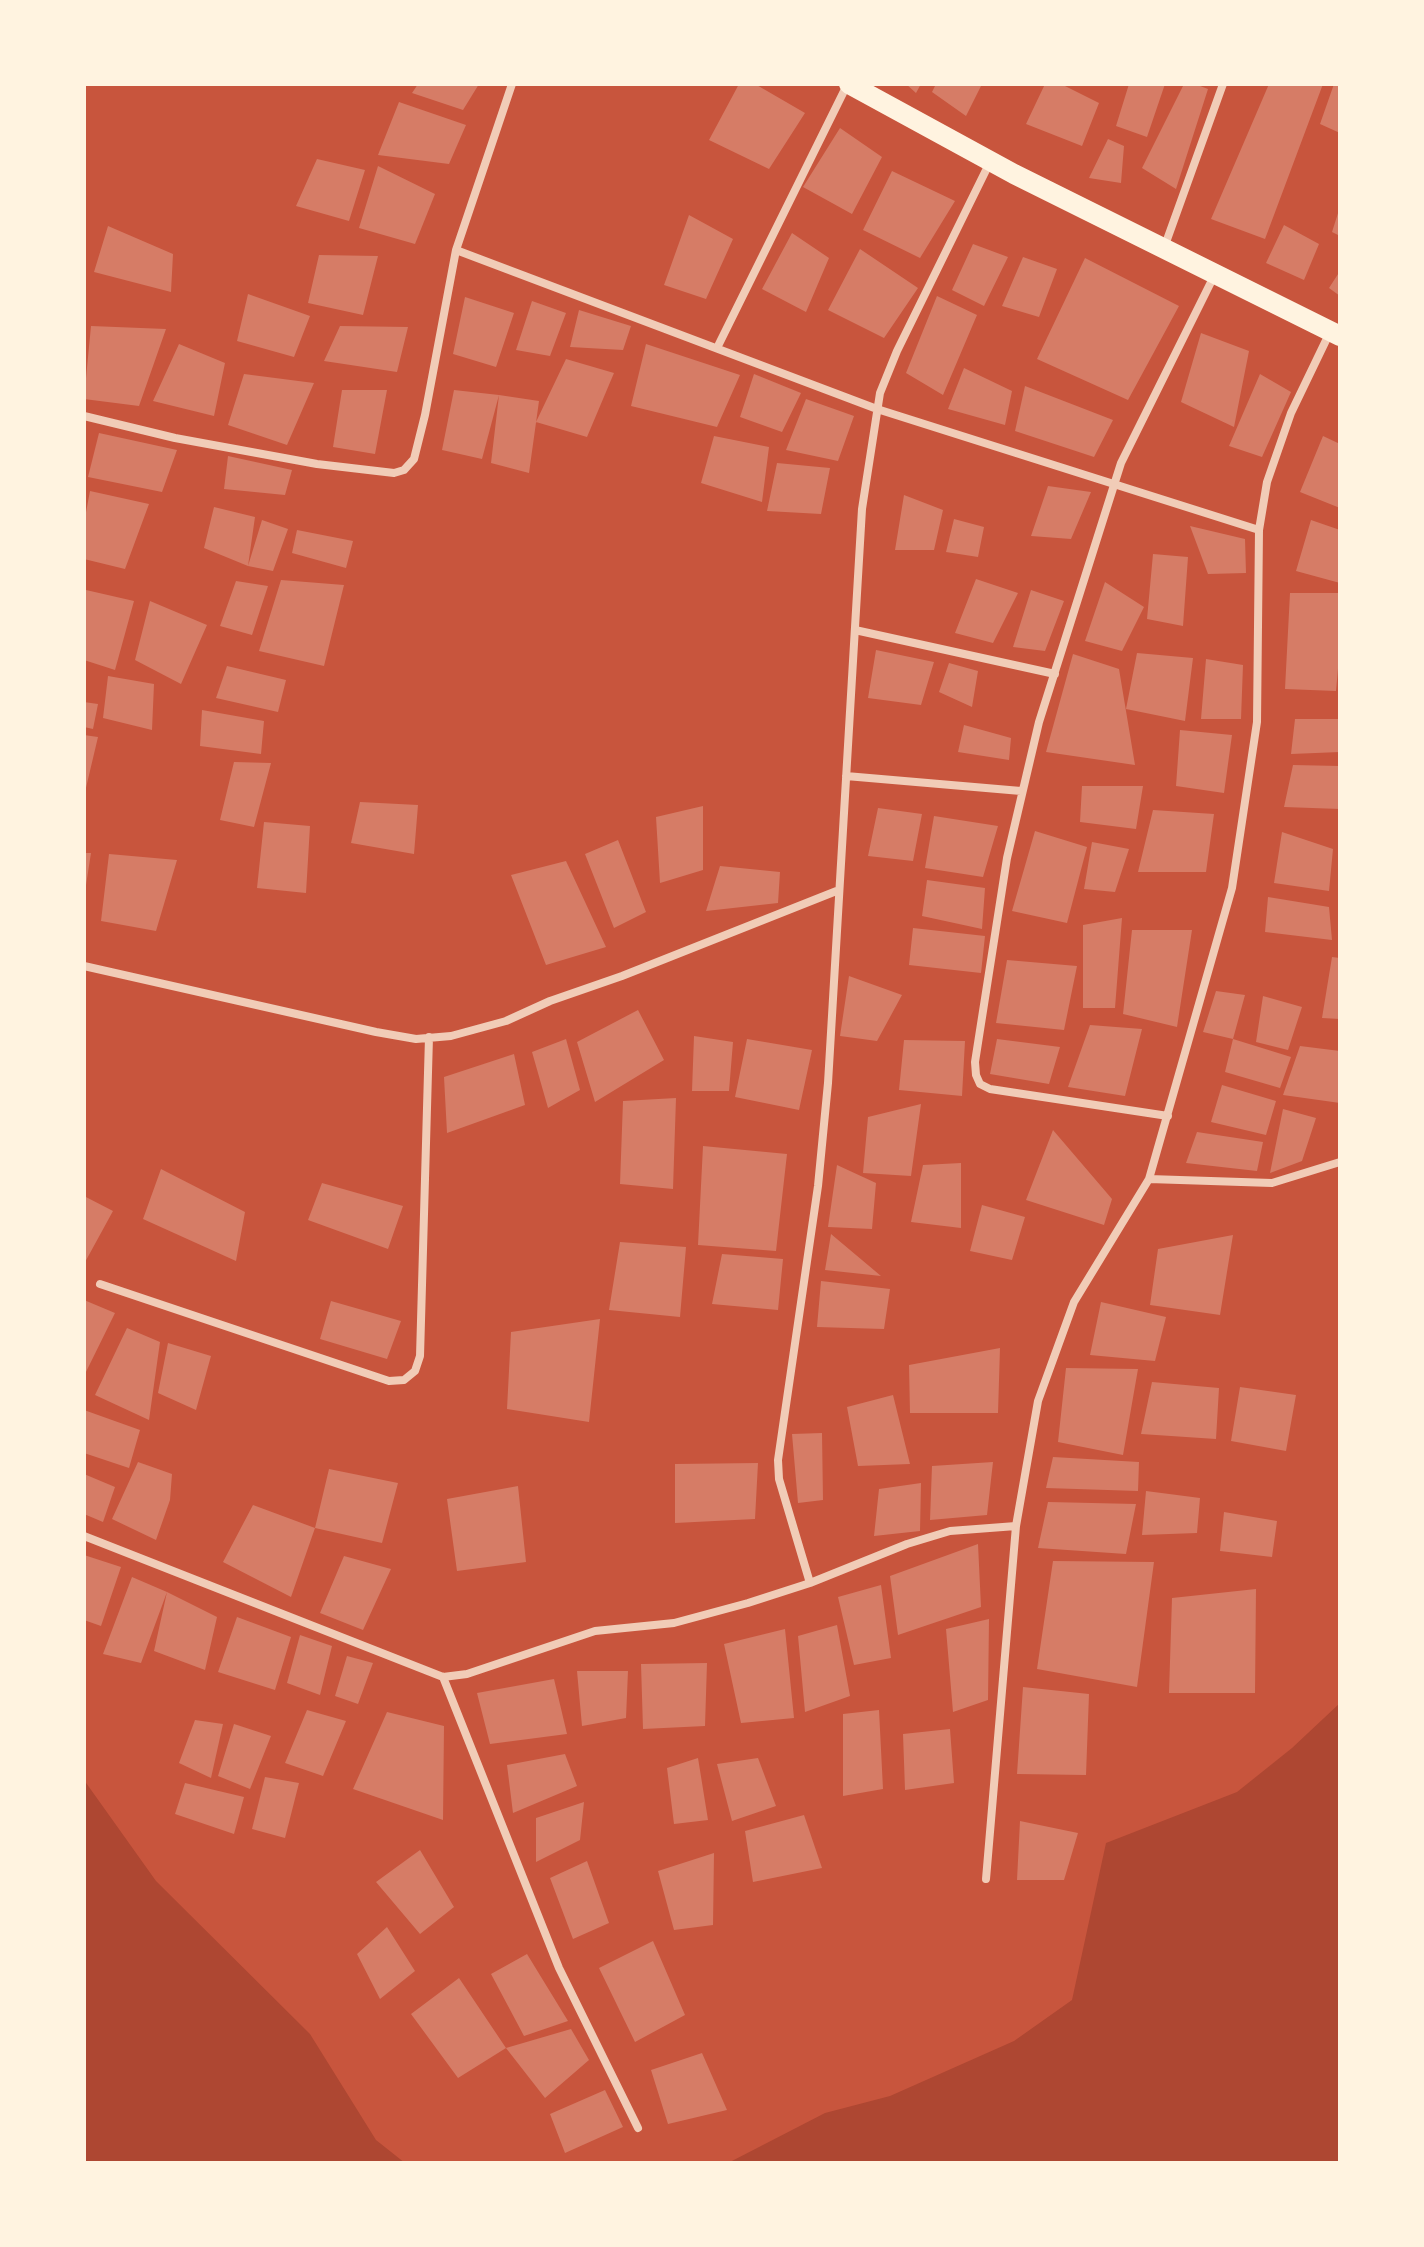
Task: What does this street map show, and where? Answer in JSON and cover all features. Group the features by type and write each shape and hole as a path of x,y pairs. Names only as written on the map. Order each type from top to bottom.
{"main road":[{"path":"848,84 990,161 1335,334"}],"street":[{"path":"84,416 175,438 317,464 394,473 404,470 414,459 425,415 456,250 512,84"},
{"path":"717,348 848,84"},
{"path":"1164,249 1223,84"},
{"path":"810,1583 779,1479 778,1460 819,1173 828,1083 862,509 880,393 897,351 990,161"},
{"path":"456,250 877,409 1112,486 1259,530"},
{"path":"1168,1116 990,1089 980,1084 975,1062 1007,858 1021,791 1112,486 1125,453 1215,273"},
{"path":"986,1879 1016,1526 1038,1401 1074,1302 1149,1179 1232,888 1257,722 1259,530 1267,482 1291,413 1335,334"},
{"path":"855,630 1055,674"},
{"path":"846,776 1021,791"},
{"path":"84,966 376,1032 416,1039 451,1036 506,1021 550,1001 622,976 839,890"},
{"path":"100,1284 389,1381 404,1380 415,1371 420,1356 429,1037"},
{"path":"1149,1179 1272,1183 1340,1162"},
{"path":"84,1536 443,1677 467,1674 595,1631 674,1623 810,1583 907,1544 950,1531 1016,1526"},
{"path":"443,1677 559,1968 638,2128"}],"shaded area":[{"path":"1340,1703 1340,2163 728,2163 825,2113 890,2096 1014,2041 1072,2000 1106,1843 1237,1792 1292,1748"},
{"path":"84,1780 156,1881 310,2034 376,2140 405,2163 84,2163"}],"building":[{"path":"418,84 479,84 463,110 412,93"},
{"path":"739,84 755,84 805,113 769,169 709,140"},
{"path":"906,84 921,84 916,93"},
{"path":"936,84 982,84 966,116 932,92"},
{"path":"1045,84 1061,84 1099,103 1082,146 1026,124"},
{"path":"1129,84 1165,84 1147,137 1116,126"},
{"path":"1184,84 1208,89 1176,189 1142,168"},
{"path":"1269,84 1323,84 1265,239 1211,219"},
{"path":"1334,84 1340,84 1340,133 1320,124"},
{"path":"399,102 466,125 449,164 378,155"},
{"path":"840,128 882,157 852,214 803,187"},
{"path":"1108,139 1124,146 1121,183 1089,178"},
{"path":"317,159 365,170 349,221 296,206"},
{"path":"378,166 435,194 415,244 359,228"},
{"path":"892,171 955,201 920,258 863,230"},
{"path":"1340,211 1340,236 1332,232"},
{"path":"689,215 733,239 706,299 664,285"},
{"path":"1284,225 1319,244 1304,280 1266,263"},
{"path":"108,226 173,254 171,292 94,272"},
{"path":"792,233 829,258 806,312 762,289"},
{"path":"973,244 1008,257 984,306 952,290"},
{"path":"860,249 918,288 884,338 828,310"},
{"path":"319,255 378,256 363,315 308,303"},
{"path":"1023,257 1057,269 1039,317 1002,306"},
{"path":"1085,258 1179,306 1128,400 1037,359"},
{"path":"1340,271 1340,296 1329,288"},
{"path":"248,294 310,316 294,357 237,341"},
{"path":"937,296 977,315 943,395 906,373"},
{"path":"465,297 514,313 496,367 453,354"},
{"path":"532,301 566,313 550,356 516,350"},
{"path":"579,310 631,326 623,350 570,347"},
{"path":"91,326 166,329 139,406 84,399"},
{"path":"340,326 408,327 397,372 324,361"},
{"path":"1201,333 1249,351 1234,427 1181,402"},
{"path":"179,344 225,363 214,416 153,401"},
{"path":"646,344 740,375 717,427 631,406"},
{"path":"566,359 614,373 587,437 536,422"},
{"path":"964,368 1012,391 1005,425 948,409"},
{"path":"244,374 314,383 287,445 228,425"},
{"path":"754,374 801,393 782,432 740,417"},
{"path":"1260,374 1291,392 1262,457 1229,446"},
{"path":"1025,386 1113,420 1094,457 1015,431"},
{"path":"342,390 387,390 375,454 333,447"},
{"path":"454,390 499,395 482,459 442,450"},
{"path":"499,395 539,401 529,473 491,463"},
{"path":"806,399 854,416 838,461 786,450"},
{"path":"99,433 177,450 162,492 88,477"},
{"path":"714,436 769,447 762,502 701,483"},
{"path":"1323,436 1340,444 1340,508 1300,492"},
{"path":"228,456 292,470 285,495 224,489"},
{"path":"777,463 830,468 821,514 767,511"},
{"path":"1048,486 1091,492 1071,539 1031,536"},
{"path":"90,491 149,504 125,569 84,559 84,523"},
{"path":"904,495 943,510 934,550 895,550"},
{"path":"214,507 255,517 248,566 204,548"},
{"path":"954,519 984,527 978,557 946,552"},
{"path":"262,520 288,529 273,571 248,566"},
{"path":"1311,520 1340,530 1340,583 1296,571"},
{"path":"1190,526 1245,539 1246,573 1208,574"},
{"path":"297,530 353,541 346,568 292,553"},
{"path":"1153,554 1188,557 1183,626 1147,619"},
{"path":"976,579 1018,593 993,643 955,633"},
{"path":"281,580 344,585 324,666 259,651"},
{"path":"236,581 268,586 252,635 220,626"},
{"path":"1105,582 1144,607 1122,651 1085,641"},
{"path":"86,590 134,601 115,670 84,660"},
{"path":"1031,590 1064,601 1045,651 1013,647"},
{"path":"1290,593 1340,593 1336,691 1285,689"},
{"path":"150,601 207,625 181,684 135,660"},
{"path":"876,650 934,662 921,705 868,698"},
{"path":"1137,653 1193,658 1185,721 1126,709"},
{"path":"1073,654 1119,669 1135,765 1046,752"},
{"path":"1206,659 1243,665 1241,719 1201,719"},
{"path":"949,663 978,671 972,707 939,692"},
{"path":"227,666 286,680 278,712 216,698"},
{"path":"108,676 154,684 152,730 103,718"},
{"path":"84,702 98,704 93,729 84,727"},
{"path":"202,710 264,721 261,754 200,746"},
{"path":"1295,719 1340,719 1340,752 1291,754"},
{"path":"964,725 1011,738 1009,760 958,752"},
{"path":"1180,730 1232,735 1224,793 1176,786"},
{"path":"84,735 98,737 85,792 84,792"},
{"path":"234,762 271,763 254,827 220,820"},
{"path":"1293,765 1340,766 1340,809 1284,807"},
{"path":"1082,786 1143,786 1136,829 1080,822"},
{"path":"360,802 418,805 414,854 351,843"},
{"path":"703,806 703,870 660,883 656,817"},
{"path":"878,808 922,814 913,861 868,856"},
{"path":"1153,810 1214,814 1206,872 1138,872"},
{"path":"934,816 998,826 983,877 925,868"},
{"path":"264,822 310,826 306,893 257,888"},
{"path":"1035,831 1087,847 1067,923 1012,911"},
{"path":"1282,832 1333,849 1329,891 1274,883"},
{"path":"618,840 646,912 614,928 585,854"},
{"path":"1092,842 1129,849 1115,892 1084,889"},
{"path":"84,853 91,853 86,885 84,885"},
{"path":"109,854 177,860 156,931 101,921"},
{"path":"566,861 606,947 546,965 511,875"},
{"path":"720,866 780,872 778,903 706,911"},
{"path":"927,880 985,888 982,929 922,916"},
{"path":"1268,897 1329,907 1332,940 1265,932"},
{"path":"1122,918 1115,1008 1083,1008 1083,925"},
{"path":"913,928 985,936 981,973 909,965"},
{"path":"1132,930 1192,930 1177,1027 1123,1014"},
{"path":"1332,957 1340,958 1340,1019 1322,1018"},
{"path":"1007,960 1077,966 1064,1030 996,1023"},
{"path":"849,976 902,995 877,1041 840,1036"},
{"path":"1216,991 1245,995 1233,1039 1203,1032"},
{"path":"1263,996 1302,1007 1288,1050 1256,1042"},
{"path":"638,1010 664,1060 595,1102 577,1042"},
{"path":"1090,1025 1142,1029 1125,1096 1068,1087"},
{"path":"694,1036 733,1042 729,1091 692,1091"},
{"path":"566,1039 580,1090 548,1108 532,1052"},
{"path":"747,1039 812,1050 799,1110 735,1097"},
{"path":"997,1039 1060,1047 1049,1084 990,1074"},
{"path":"1233,1039 1291,1057 1280,1088 1225,1072"},
{"path":"904,1040 965,1041 962,1096 899,1090"},
{"path":"1300,1046 1340,1051 1340,1103 1283,1095"},
{"path":"514,1054 525,1105 447,1133 444,1077"},
{"path":"1222,1085 1276,1101 1266,1135 1211,1122"},
{"path":"676,1098 673,1189 620,1184 623,1101"},
{"path":"921,1104 911,1176 863,1173 868,1117"},
{"path":"1283,1109 1316,1118 1302,1161 1270,1173"},
{"path":"1053,1130 1112,1199 1104,1225 1026,1200"},
{"path":"1197,1132 1263,1142 1257,1171 1186,1163"},
{"path":"703,1146 787,1154 776,1251 698,1245"},
{"path":"961,1163 961,1228 911,1222 923,1165"},
{"path":"837,1165 876,1183 872,1229 828,1227"},
{"path":"161,1169 245,1212 236,1261 143,1219"},
{"path":"322,1183 403,1206 388,1249 308,1220"},
{"path":"84,1196 113,1211 84,1264"},
{"path":"982,1205 1025,1217 1012,1260 970,1251"},
{"path":"831,1234 881,1276 825,1270"},
{"path":"1233,1235 1220,1315 1150,1305 1158,1249"},
{"path":"620,1242 686,1247 680,1317 609,1310"},
{"path":"722,1254 783,1259 778,1310 712,1304"},
{"path":"821,1281 890,1289 884,1329 817,1327"},
{"path":"84,1300 115,1313 84,1376"},
{"path":"331,1301 401,1321 387,1359 320,1339"},
{"path":"1101,1302 1166,1317 1155,1361 1090,1355"},
{"path":"600,1319 589,1422 507,1409 511,1332"},
{"path":"127,1328 160,1342 149,1420 95,1395"},
{"path":"168,1343 211,1356 196,1410 158,1393"},
{"path":"1000,1348 998,1413 910,1413 909,1365"},
{"path":"1066,1368 1138,1369 1123,1455 1058,1442"},
{"path":"1152,1382 1219,1388 1216,1439 1141,1434"},
{"path":"1240,1387 1296,1395 1286,1451 1231,1441"},
{"path":"893,1395 910,1464 858,1466 847,1407"},
{"path":"84,1410 140,1430 129,1468 84,1453"},
{"path":"822,1433 823,1500 798,1503 792,1434"},
{"path":"1053,1457 1139,1462 1138,1491 1046,1488"},
{"path":"138,1462 172,1474 170,1500 156,1540 112,1519"},
{"path":"993,1462 987,1515 930,1520 932,1466"},
{"path":"758,1463 755,1519 675,1523 675,1464"},
{"path":"329,1469 398,1483 382,1543 315,1528"},
{"path":"84,1474 115,1487 103,1522 84,1514"},
{"path":"921,1483 920,1531 874,1536 879,1489"},
{"path":"518,1486 526,1562 457,1571 447,1499"},
{"path":"1146,1491 1200,1498 1197,1533 1142,1535"},
{"path":"1048,1502 1136,1504 1126,1554 1038,1548"},
{"path":"253,1505 315,1528 291,1597 223,1562"},
{"path":"1224,1512 1277,1521 1272,1557 1220,1551"},
{"path":"978,1544 981,1607 898,1635 890,1576"},
{"path":"84,1555 121,1567 101,1626 84,1620"},
{"path":"344,1556 391,1569 363,1630 320,1613"},
{"path":"1053,1561 1154,1562 1137,1687 1037,1669"},
{"path":"132,1577 167,1592 141,1663 103,1654"},
{"path":"881,1585 891,1658 854,1665 838,1597"},
{"path":"1256,1589 1255,1693 1169,1693 1172,1598"},
{"path":"167,1592 217,1617 205,1670 154,1651"},
{"path":"237,1617 291,1637 275,1690 218,1672"},
{"path":"989,1619 988,1700 953,1712 946,1629"},
{"path":"837,1625 850,1696 805,1712 798,1636"},
{"path":"785,1629 794,1718 741,1723 724,1644"},
{"path":"300,1635 332,1646 320,1695 287,1683"},
{"path":"347,1656 373,1663 358,1704 335,1696"},
{"path":"707,1663 705,1726 643,1729 641,1664"},
{"path":"577,1671 628,1671 626,1718 582,1726"},
{"path":"554,1679 567,1734 490,1744 477,1693"},
{"path":"1023,1687 1089,1694 1086,1775 1017,1774"},
{"path":"307,1710 346,1721 323,1776 285,1763"},
{"path":"879,1710 883,1789 843,1796 843,1714"},
{"path":"387,1712 444,1726 443,1820 353,1789"},
{"path":"195,1720 223,1724 211,1778 179,1763"},
{"path":"234,1724 271,1736 250,1789 218,1776"},
{"path":"950,1729 954,1783 905,1790 903,1734"},
{"path":"565,1754 577,1786 513,1813 507,1765"},
{"path":"698,1758 708,1820 674,1824 667,1768"},
{"path":"758,1758 776,1806 732,1821 717,1764"},
{"path":"265,1777 299,1783 285,1838 252,1829"},
{"path":"185,1783 244,1797 234,1834 175,1814"},
{"path":"584,1802 580,1840 536,1862 536,1818"},
{"path":"804,1815 822,1868 753,1882 745,1831"},
{"path":"1020,1821 1078,1833 1064,1880 1017,1880"},
{"path":"420,1850 454,1907 420,1934 376,1882"},
{"path":"714,1853 713,1925 674,1930 658,1871"},
{"path":"587,1861 609,1923 573,1939 550,1878"},
{"path":"387,1927 415,1971 380,1999 357,1954"},
{"path":"653,1941 685,2015 635,2042 599,1968"},
{"path":"527,1954 568,2021 524,2036 491,1974"},
{"path":"459,1978 506,2048 458,2078 411,2014"},
{"path":"571,2029 589,2060 545,2098 506,2048"},
{"path":"702,2053 727,2110 668,2124 651,2070"},
{"path":"605,2090 623,2127 565,2153 550,2114"}]}
